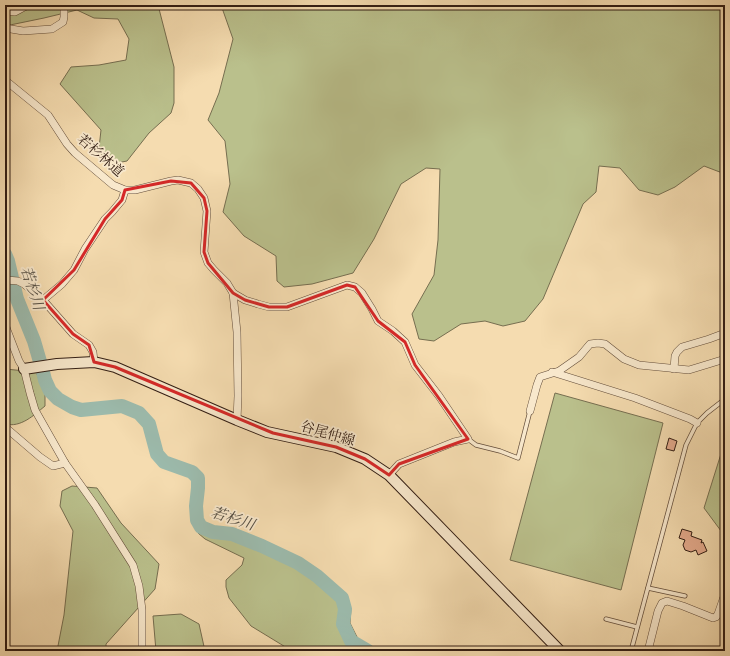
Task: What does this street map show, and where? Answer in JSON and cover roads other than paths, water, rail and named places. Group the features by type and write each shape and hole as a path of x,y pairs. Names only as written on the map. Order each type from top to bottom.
{"main road":[{"name":"谷尾仲線","path":"28,368 57,364 94,362 115,367 267,432 336,447 365,460 389,475 560,651"}],"street":[{"path":"5,11 14,12 28,5"},
{"path":"5,28 23,31 52,29 63,22 64,5"},
{"name":"若杉林道","path":"5,81 48,115 75,153 113,185 125,190 135,190 178,180 191,183 198,189 204,198 207,211 204,252 208,263 227,283 233,293"},
{"path":"43,300 62,284 74,270 85,249 105,219 122,200 125,190"},
{"path":"94,362 93,352 89,345 73,334 43,300 24,284 6,278 5,323 19,361 28,368 35,410 65,463 95,505 133,565 139,586 142,610 142,651"},
{"path":"233,293 245,300 269,307 287,307 347,286 355,287 362,293 378,321 393,331 405,342 415,365 439,396 468,440 454,442 399,464 389,475"},
{"path":"233,293 237,332 237,420"},
{"path":"674,369 675,356 682,347 725,333"},
{"path":"530,411 540,377 558,371 579,357 590,344 605,344 624,359 640,365 674,369 689,370 725,359"},
{"path":"552,372 635,398 697,423"},
{"path":"5,427 40,457 53,466 65,463"},
{"path":"648,651 658,611 662,603 667,601 713,618 718,614 725,594"}],"lane":[{"path":"631,651 686,445 697,423 725,399"},
{"path":"468,440 476,445 500,451 518,458 530,411"},
{"path":"648,588 685,596"},
{"path":"606,618 637,627"}],"waterway":[{"name":"若杉川","path":"5,254 17,299 34,341 45,380 50,391 58,399 81,410 122,406 139,413 149,424 157,454 164,462 192,472 198,478 196,506 197,520 201,527 213,532 232,534 262,546 298,563 317,576 342,598 345,609 343,624 351,641 368,651"}]}
